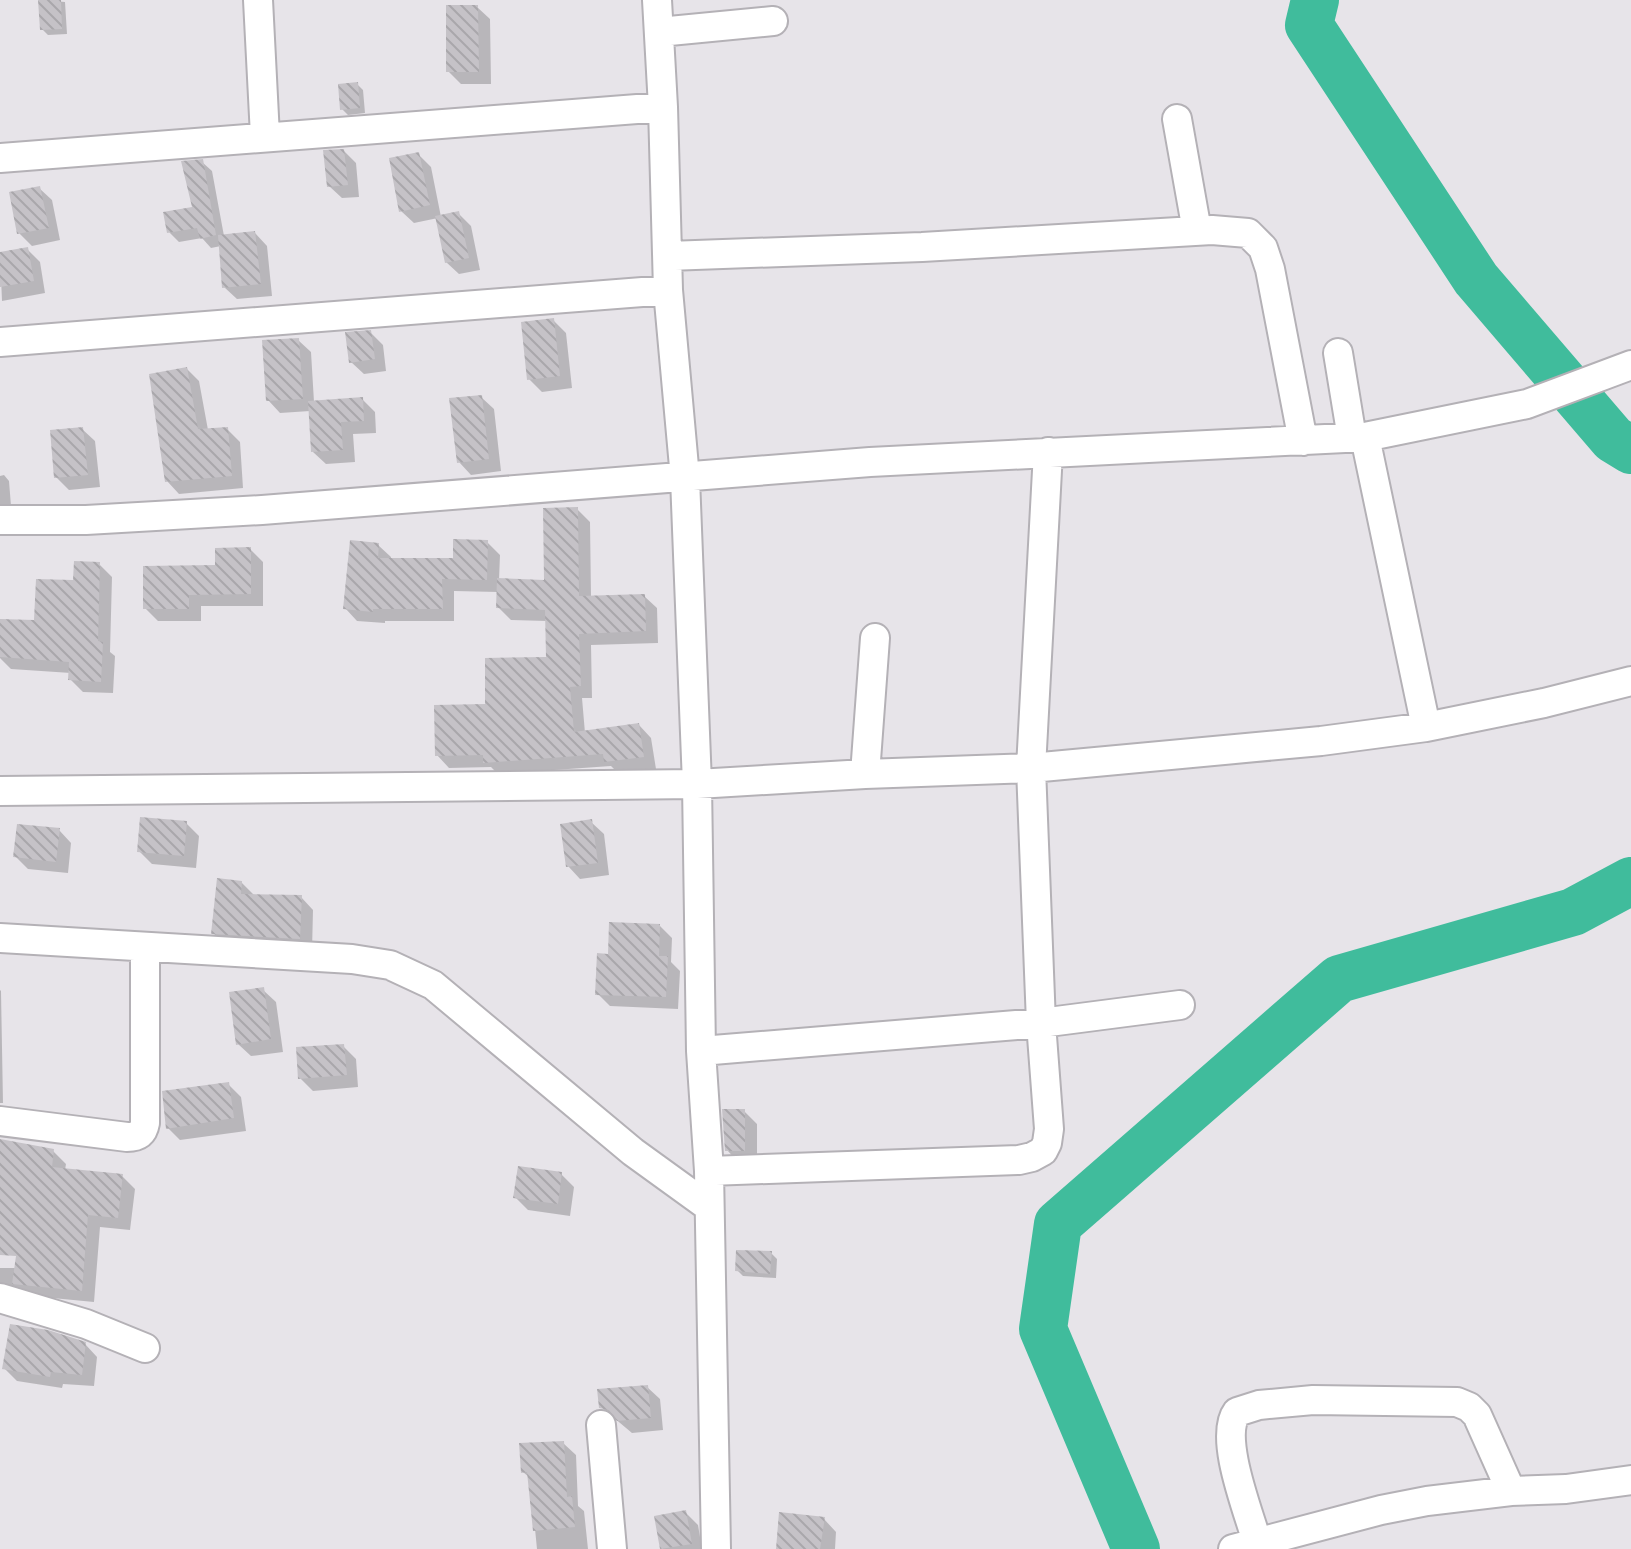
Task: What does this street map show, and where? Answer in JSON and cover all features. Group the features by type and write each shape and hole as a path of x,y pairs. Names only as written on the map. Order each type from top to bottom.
{"street":[{"path":"258,0 265,136"},
{"path":"657,0 668,290 685,478 697,784 701,1051 709,1171 716,1549"},
{"path":"659,32 773,21"},
{"path":"0,158 663,107"},
{"path":"1177,119 1197,231"},
{"path":"668,256 1241,231 1253,235 1263,248 1270,269 1303,441"},
{"path":"0,342 668,290"},
{"path":"1338,353 1426,727"},
{"path":"0,520 86,520 246,511 870,462 1358,438 1527,404 1620,369"},
{"path":"709,1171 1019,1160 1036,1156 1047,1143 1049,1129 1041,1023 1031,768 1048,452"},
{"path":"865,774 875,638"},
{"path":"0,791 697,784 1031,768 1321,741 1426,727 1544,703 1631,681"},
{"path":"0,938 352,959 405,970 451,998 608,1132 709,1207"},
{"path":"0,1121 127,1137 142,1132 145,1117 145,947"},
{"path":"701,1051 1041,1023 1180,1005"},
{"path":"0,1298 86,1324 145,1348"},
{"path":"1511,1491 1477,1415 1457,1402 1313,1400 1259,1405 1237,1412 1230,1427 1245,1545 1381,1510 1458,1496 1566,1489 1631,1480"},
{"path":"601,1425 612,1549"}],"building":[{"path":"38,0 61,0 62,29 40,30"},
{"path":"446,5 478,5 479,72 446,72"},
{"path":"358,82 360,108 340,110 338,84"},
{"path":"344,149 348,185 327,187 323,150"},
{"path":"419,152 430,205 399,212 389,158"},
{"path":"203,159 216,235 200,239 197,228 167,233 163,212 192,207 181,161"},
{"path":"40,186 49,228 17,234 9,192"},
{"path":"459,211 469,258 445,263 435,216"},
{"path":"255,231 261,284 222,288 218,235"},
{"path":"28,247 34,281 0,287 0,252"},
{"path":"554,318 560,376 527,380 521,322"},
{"path":"371,330 375,359 349,363 345,332"},
{"path":"299,338 303,399 266,401 262,340"},
{"path":"187,367 198,429 228,427 232,476 165,482 149,374"},
{"path":"482,395 489,459 457,463 449,398"},
{"path":"363,397 364,421 341,422 343,450 311,452 308,401"},
{"path":"83,427 88,475 54,478 50,430"},
{"path":"578,507 579,596 645,594 646,631 579,634 581,686 570,687 574,732 639,723 644,757 604,762 603,754 483,763 483,755 435,756 434,705 485,704 485,658 546,657 545,610 496,608 497,578 544,580 543,508"},
{"path":"453,539 488,540 487,580 442,579 443,609 373,609 373,612 343,609 350,540 379,543 378,558 453,558"},
{"path":"251,547 251,594 189,595 189,609 143,609 143,566 215,565 215,548"},
{"path":"74,561 100,562 98,641 103,642 101,682 68,680 69,662 0,657 0,619 34,620 36,579 73,580"},
{"path":"140,817 187,821 184,856 137,852"},
{"path":"592,819 598,863 566,867 560,824"},
{"path":"17,824 60,828 56,862 13,857"},
{"path":"217,878 242,881 241,894 302,895 300,939 211,934"},
{"path":"609,922 660,924 659,956 668,956 666,997 595,995 597,953 608,954"},
{"path":"264,987 271,1039 236,1045 229,992"},
{"path":"344,1044 347,1075 298,1079 296,1047"},
{"path":"229,1082 234,1118 166,1129 162,1091"},
{"path":"722,1109 745,1109 745,1151 725,1151"},
{"path":"0,1139 54,1149 52,1167 123,1174 118,1218 88,1215 82,1291 12,1284 16,1256 0,1255"},
{"path":"518,1166 562,1172 558,1204 513,1198"},
{"path":"736,1250 772,1251 770,1274 735,1271"},
{"path":"10,1324 48,1330 86,1342 82,1375 51,1372 50,1377 2,1369"},
{"path":"648,1385 651,1418 617,1421 609,1410 599,1408 597,1389"},
{"path":"564,1441 567,1497 572,1496 575,1527 533,1531 527,1472 521,1473 519,1443"},
{"path":"686,1510 692,1544 660,1549 654,1516"},
{"path":"779,1512 825,1517 820,1549 776,1549"}],"waterway":[{"path":"1315,0 1309,25 1476,279 1613,439 1631,450"},
{"path":"1136,1549 1043,1329 1058,1224 1339,979 1573,912 1631,881"}]}
